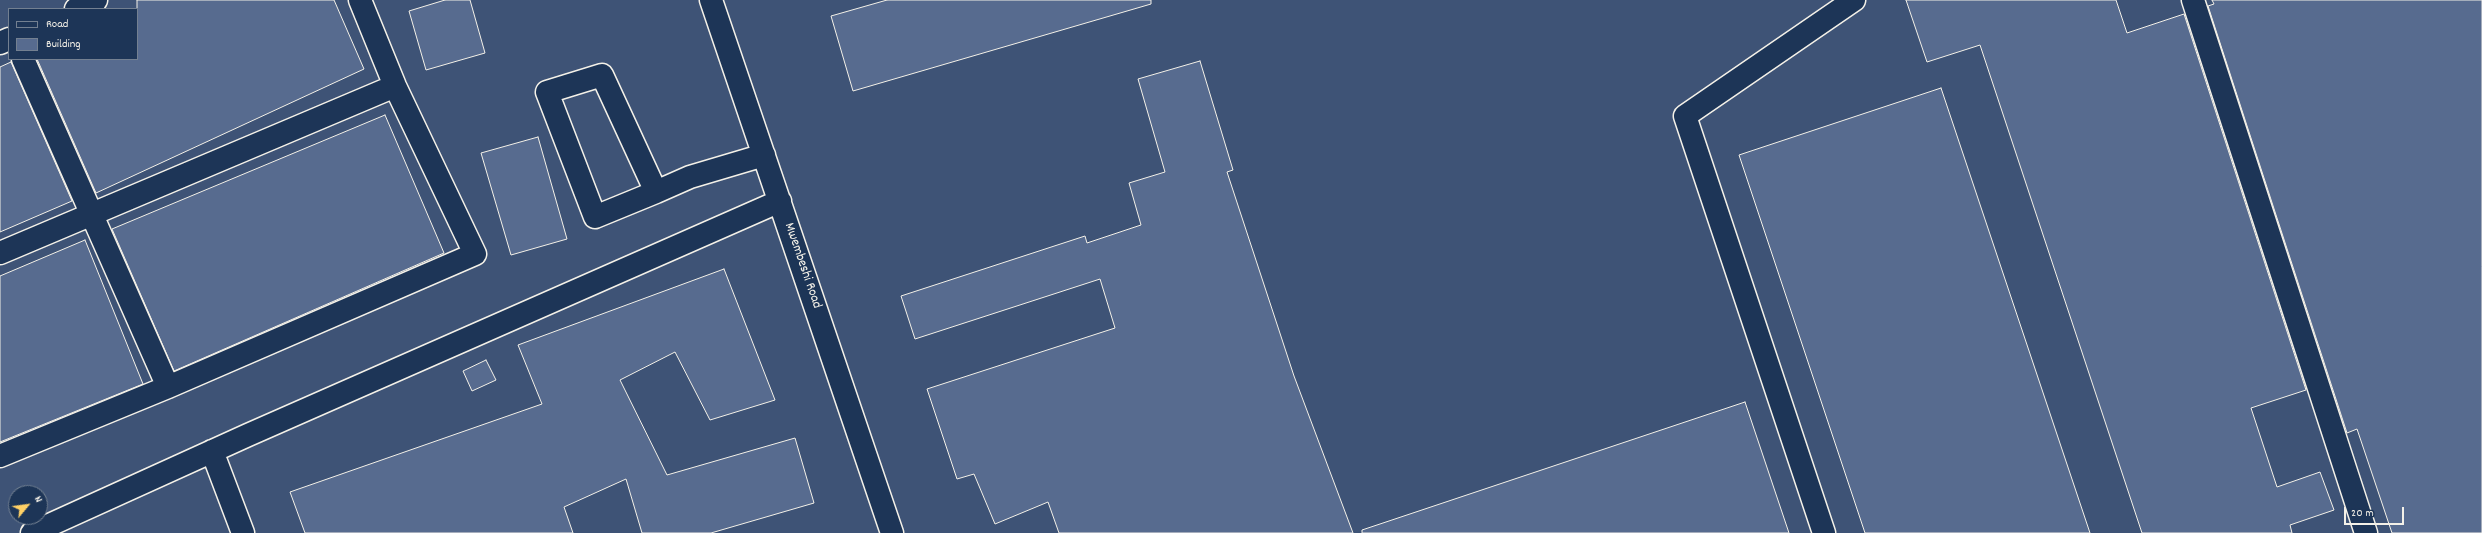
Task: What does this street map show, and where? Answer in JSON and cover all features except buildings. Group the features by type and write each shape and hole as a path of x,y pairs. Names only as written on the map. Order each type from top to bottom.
{"street":[{"path":"78,8 96,0"},
{"path":"0,456 168,387 474,254 394,86 360,0"},
{"name":"Mwembeshi Road","path":"711,0 892,533"},
{"path":"1824,533 1685,116 1854,0"},
{"path":"2193,0 2366,533"},
{"path":"23,60 90,215 168,387"},
{"path":"656,192 602,75 547,92 595,217 656,192 690,177 764,155"},
{"path":"0,253 394,86"},
{"path":"32,533 212,451 780,201"},
{"path":"212,451 243,533"}],"shaded area":[{"path":"0,0 2482,0 2482,533 0,533"}]}
